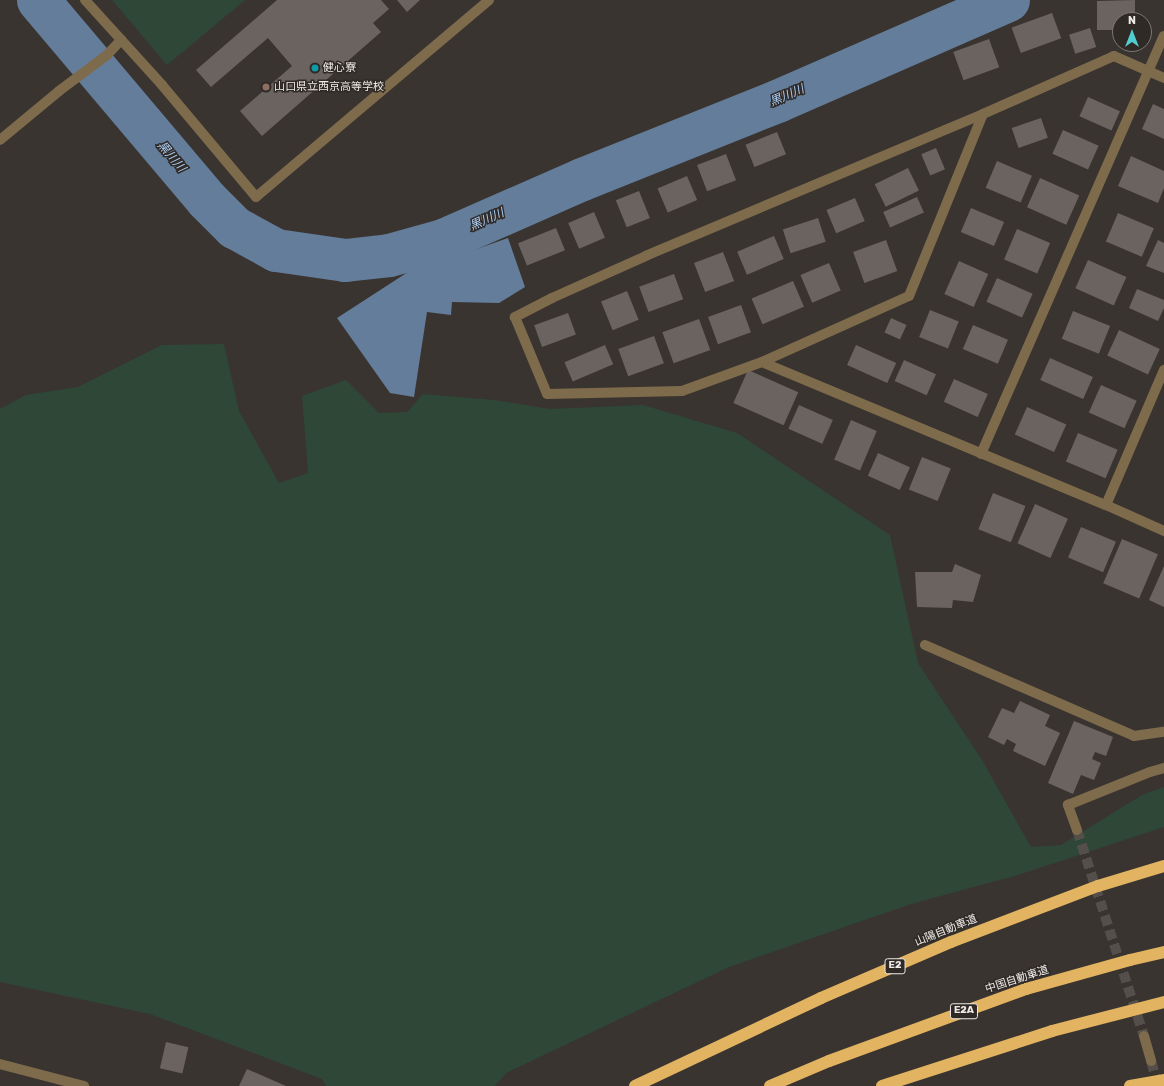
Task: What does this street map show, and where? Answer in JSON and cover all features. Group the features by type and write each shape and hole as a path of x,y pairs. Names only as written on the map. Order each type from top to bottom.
{"highway":[{"name":"山陽自動車道","path":"635,1086 821,998 951,942 1098,886 1164,866"},
{"name":"中国自動車道","path":"770,1086 829,1060 1026,990 1130,960 1164,952"},
{"path":"882,1086 1052,1031 1164,1002"},
{"path":"1130,1086 1164,1080"}],"street":[{"path":"85,0 211,142 256,197 489,0"},
{"path":"981,454 1150,71 1164,36"},
{"path":"0,140 59,91 107,55 122,40"},
{"path":"983,114 909,296 762,362 682,391 547,394 515,317 552,298 646,256 983,114 1114,56 1164,78"},
{"path":"762,362 1106,505 1164,531"},
{"path":"1106,505 1161,384 1164,370"},
{"path":"926,645 1134,736 1164,732"},
{"path":"1077,830 1068,805 1150,772 1164,768"},
{"path":"1144,1036 1151,1061"},
{"path":"0,1064 84,1086"}],"green space":[{"path":"112,0 245,0 167,65"},
{"path":"224,344 239,411 279,483 308,473 302,396 346,380 379,413 407,412 423,394 494,400 550,409 643,405 737,433 890,535 918,663 982,760 1031,847 1061,845 1142,795 1164,787 1164,827 1018,875 911,904 729,967 506,1073 495,1086 326,1086 322,1079 150,1014 0,982 0,409 26,395 78,387 162,345"}],"water":[{"path":"508,238 525,287 499,303 452,302 451,315 427,312 414,397 390,393 337,318 408,272 445,257 474,250"}],"building":[{"name":"健心寮","path":"277,0 381,0 389,9 373,23 381,32 262,136 240,111 292,66 268,38 211,87 196,70"},
{"path":"397,0 420,0 407,12"},
{"path":"1135,0 1135,12 1112,12 1112,30 1097,30 1097,1"},
{"path":"1052,13 1061,38 1021,53 1012,28"},
{"path":"1090,28 1096,47 1075,54 1069,35"},
{"path":"989,39 999,67 964,80 953,52"},
{"path":"1088,97 1120,111 1111,130 1079,116"},
{"path":"1153,104 1164,109 1164,139 1142,129"},
{"path":"1041,118 1048,138 1019,148 1012,128"},
{"path":"1063,130 1099,146 1088,170 1052,154"},
{"path":"777,132 786,154 754,167 745,145"},
{"path":"936,148 945,169 930,175 921,154"},
{"path":"726,154 736,180 707,191 697,165"},
{"path":"1131,156 1164,171 1164,188 1158,203 1118,186"},
{"path":"997,161 1032,176 1021,203 986,188"},
{"path":"908,168 919,190 886,207 875,184"},
{"path":"687,176 697,200 668,212 658,189"},
{"path":"1040,178 1079,195 1066,225 1027,207"},
{"path":"639,191 650,218 627,227 616,200"},
{"path":"917,197 924,213 890,228 883,212"},
{"path":"855,198 865,221 836,233 826,210"},
{"path":"971,208 1004,222 994,246 961,232"},
{"path":"594,212 605,238 579,249 568,223"},
{"path":"1118,213 1154,228 1142,257 1106,242"},
{"path":"818,218 826,242 791,253 783,229"},
{"path":"556,228 565,250 527,266 518,243"},
{"path":"1017,229 1050,243 1037,273 1004,259"},
{"path":"774,236 784,259 747,275 737,252"},
{"path":"886,240 897,271 864,283 853,252"},
{"path":"1158,240 1164,243 1164,273 1146,266"},
{"path":"723,252 734,281 705,292 694,263"},
{"path":"1088,260 1126,277 1114,305 1075,288"},
{"path":"959,261 988,274 974,307 944,294"},
{"path":"829,263 841,291 812,303 800,275"},
{"path":"674,274 683,299 648,312 639,287"},
{"path":"997,278 1033,294 1022,318 986,302"},
{"path":"793,281 804,307 763,324 752,299"},
{"path":"1137,289 1164,300 1164,308 1158,321 1129,308"},
{"path":"627,291 639,320 613,330 601,301"},
{"path":"741,305 751,332 718,344 708,317"},
{"path":"930,310 959,322 948,349 919,337"},
{"path":"1073,311 1110,326 1099,354 1062,339"},
{"path":"568,313 576,335 542,347 534,325"},
{"path":"891,318 907,325 900,340 884,333"},
{"path":"699,319 710,350 674,363 662,332"},
{"path":"973,325 1008,340 998,364 963,349"},
{"path":"1119,330 1160,349 1148,374 1107,355"},
{"path":"654,336 664,363 628,376 618,349"},
{"path":"605,345 613,364 573,382 564,362"},
{"path":"856,345 896,363 887,383 847,365"},
{"path":"1050,358 1093,377 1083,399 1040,380"},
{"path":"904,360 936,374 927,395 895,381"},
{"path":"748,370 798,392 784,425 733,403"},
{"path":"954,379 988,394 978,417 944,402"},
{"path":"1101,385 1137,401 1124,428 1089,412"},
{"path":"799,405 833,420 822,444 788,429"},
{"path":"1027,407 1066,424 1054,452 1015,434"},
{"path":"851,420 877,431 860,471 834,460"},
{"path":"1078,433 1118,450 1105,478 1066,462"},
{"path":"878,453 910,467 900,490 868,476"},
{"path":"922,457 951,469 938,501 909,489"},
{"path":"993,493 1025,506 1011,542 978,529"},
{"path":"1035,504 1068,519 1050,558 1018,543"},
{"path":"1081,527 1116,542 1103,572 1068,557"},
{"path":"1122,539 1158,554 1139,598 1103,583"},
{"path":"955,564 981,575 973,602 953,600 952,608 917,607 915,572 952,572"},
{"path":"1164,566 1164,607 1149,600"},
{"path":"1020,701 1050,715 1045,726 1060,733 1045,766 1013,751 1016,744 1007,739 1004,745 988,737 1002,708 1014,713"},
{"path":"1074,721 1113,737 1106,756 1095,752 1092,759 1101,763 1094,780 1081,775 1073,794 1048,783"},
{"path":"166,1042 188,1047 182,1073 160,1068"},
{"path":"247,1069 286,1086 239,1086"}],"waterway":[{"name":"黒川川","path":"38,0 206,199 234,227 276,250 345,260 389,255 443,240 582,179 777,101 1008,0"}],"tunnel":[{"path":"1077,830 1144,1036"},
{"path":"1151,1061 1158,1086"}],"place":[{"name":"健心寮","path":"315,68"},
{"name":"山口県立西京高等学校","path":"266,87"}]}
